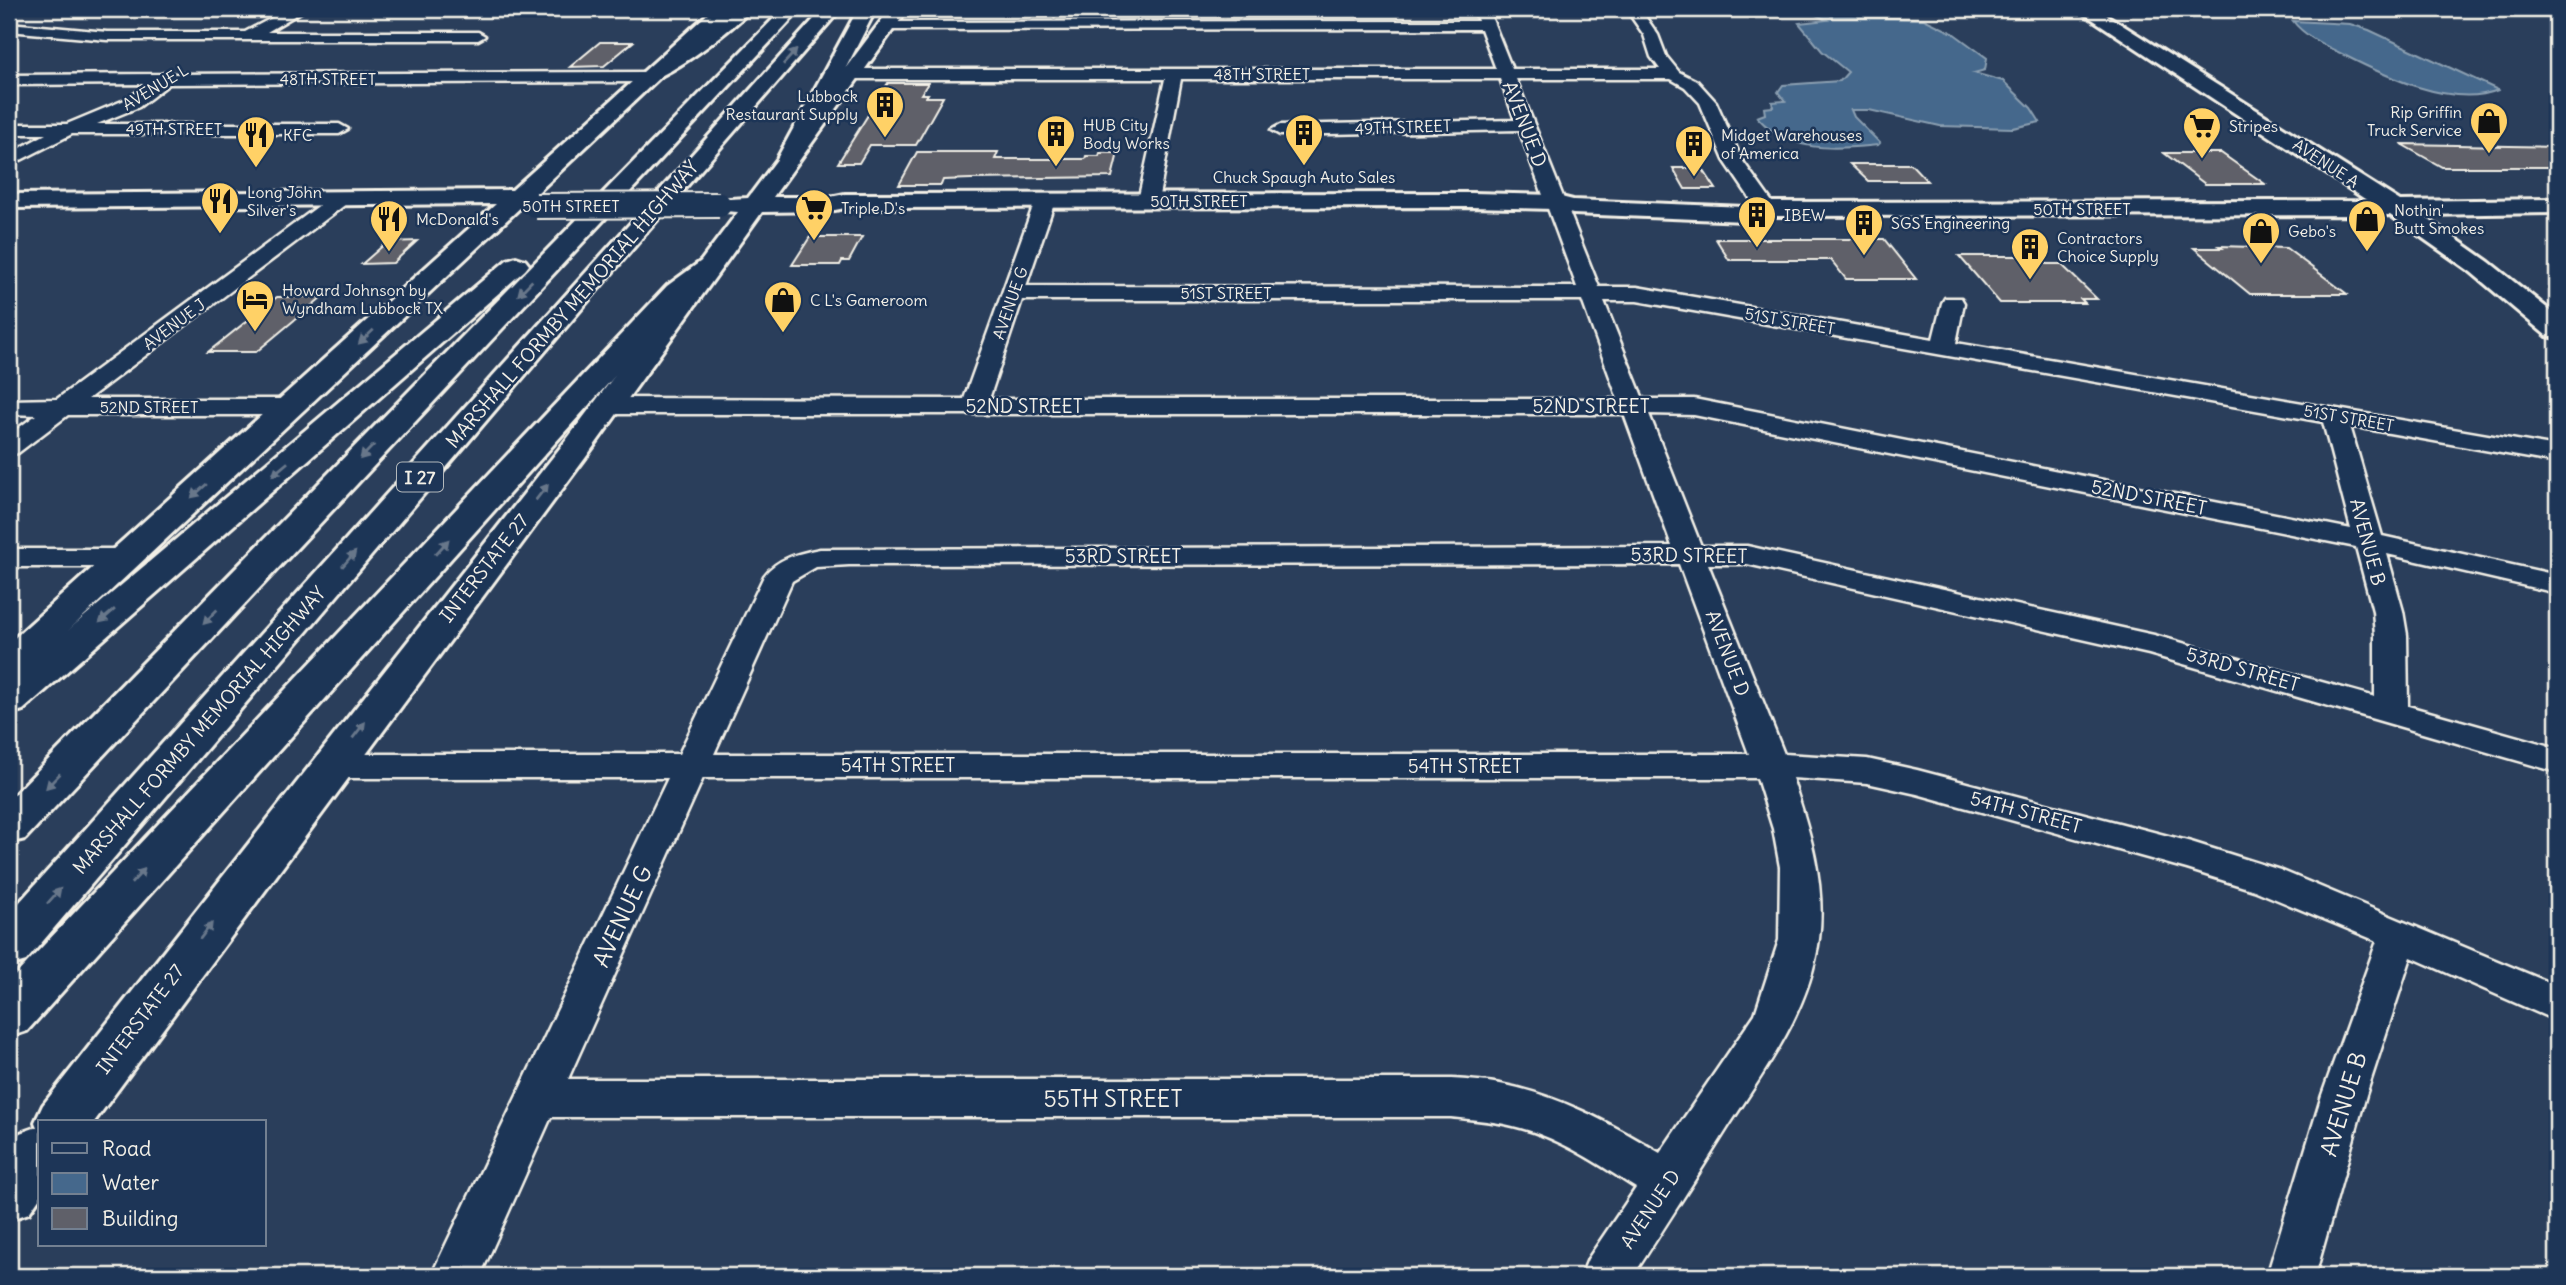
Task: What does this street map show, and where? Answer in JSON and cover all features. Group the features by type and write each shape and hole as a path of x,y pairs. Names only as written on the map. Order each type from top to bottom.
{"main road":[{"path":"9,664 465,245 526,201 580,138 723,9"},
{"path":"647,77 665,68 741,9"},
{"name":"MARSHALL FORMBY MEMORIAL HIGHWAY","path":"9,827 792,9"},
{"name":"MARSHALL FORMBY MEMORIAL HIGHWAY","path":"9,947 628,238 832,9"},
{"path":"836,201 789,186 783,164 867,9"},
{"name":"INTERSTATE 27","path":"64,1120 606,406 712,262 739,201 783,164 899,9"},
{"name":"AVENUE A","path":"2086,9 2398,209 2480,267 2557,330"},
{"path":"9,701 579,210 686,122"},
{"path":"400,197 460,192 515,179 580,138"},
{"name":"50TH STREET","path":"9,201 339,201 361,197 400,197 526,201 1553,202 1573,207 1745,214 1767,209 2398,209 2557,206"},
{"name":"50TH STREET","path":"339,201 350,205 526,201"},
{"path":"9,1016 676,292 760,222 836,201"},
{"path":"423,205 460,212 474,221 472,235 465,245"},
{"path":"9,1194 38,1154"}],"street":[{"path":"217,52 299,9"},
{"name":"AVENUE D","path":"1481,9 1771,766 1791,829 1799,867 1799,940 1773,1022 1605,1276"},
{"path":"1633,9 1651,34 1659,57 1675,75 1690,83 1713,108 1724,144 1767,209"},
{"path":"887,26 1488,25"},
{"path":"9,27 100,36 478,36"},
{"name":"AVENUE L","path":"9,161 69,129 133,103 164,79 196,63"},
{"name":"48TH STREET","path":"851,74 1675,75"},
{"path":"1149,201 1174,74"},
{"name":"48TH STREET","path":"9,79 647,77"},
{"name":"49TH STREET","path":"1280,130 1526,125"},
{"name":"49TH STREET","path":"9,129 339,129"},
{"name":"AVENUE J","path":"9,447 339,201"},
{"name":"AVENUE G","path":"974,406 1045,201"},
{"name":"51ST STREET","path":"1014,293 1637,294 2557,455"},
{"path":"1943,347 1953,303"},
{"name":"52ND STREET","path":"606,406 1694,407 2367,541 2557,584"},
{"name":"52ND STREET","path":"9,407 290,407"},
{"name":"AVENUE B","path":"2334,415 2389,621 2391,712"},
{"name":"53RD STREET","path":"796,562 824,556 1747,555 1866,579 2154,645 2557,760"},
{"path":"9,558 125,558"},
{"name":"AVENUE G","path":"455,1276 779,576 796,562"},
{"name":"54TH STREET","path":"331,766 1771,766 1867,771 2191,856 2267,880 2399,934 2557,1004"},
{"name":"AVENUE B","path":"2291,1276 2344,1096 2399,934"},
{"name":"55TH STREET","path":"538,1098 1451,1098 1499,1103 1548,1116 1595,1137 1668,1183"}],"water":[{"path":"1803,9 1897,9 1903,13 1830,16 1924,19 1953,33 1987,58 1985,70 1974,73 2003,81 2031,108 2040,122 2013,128 1940,126 1869,110 1851,110 1854,117 1880,143 1878,145 1828,148 1798,143 1783,137 1757,117 1765,114 1764,108 1773,107 1772,102 1785,101 1778,92 1783,85 1840,81 1848,72 1822,51 1799,23 1827,20"},
{"path":"2293,21 2350,24 2369,30 2498,90 2480,95 2460,95 2397,80 2329,48 2309,36"}],"building":[{"path":"600,42 633,42 604,66 570,67"},
{"path":"888,83 928,83 921,94 928,94 926,97 943,97 916,145 870,145 859,163 838,163"},
{"name":"Rip Griffin Truck Service","path":"2401,144 2557,147 2557,167 2442,167"},
{"path":"917,152 998,152 995,159 1085,159 1086,156 1099,156 1100,153 1118,153 1112,177 943,180 941,185 899,185"},
{"path":"2164,153 2221,153 2265,184 2205,184"},
{"path":"1850,164 1911,164 1927,181 1868,181"},
{"name":"Midget Warehouses of America","path":"1673,168 1702,168 1716,189 1685,189"},
{"path":"810,237 862,237 849,261 842,261 840,265 792,265"},
{"path":"1716,239 1884,239 1916,279 1846,279 1831,260 1729,260"},
{"name":"McDonald's","path":"417,241 393,263 362,264 387,242"},
{"name":"Gebo's","path":"2219,246 2286,248 2347,294 2250,294 2194,248 2222,248"},
{"name":"Contractors Choice Supply","path":"1959,256 2039,256 2047,264 2061,264 2097,299 2081,299 2085,303 2000,303"},
{"name":"Howard Johnson by Wyndham Lubbock TX","path":"277,297 322,297 256,352 208,352"}],"place":[{"name":"Lubbock Restaurant Supply","path":"885,139"},
{"name":"Rip Griffin Truck Service","path":"2489,155"},
{"name":"Stripes","path":"2202,160"},
{"name":"Chuck Spaugh Auto Sales","path":"1304,167"},
{"name":"HUB City Body Works","path":"1056,168"},
{"name":"KFC","path":"256,169"},
{"name":"Midget Warehouses of America","path":"1694,178"},
{"name":"Long John Silver's","path":"220,235"},
{"name":"Triple D's","path":"814,242"},
{"name":"IBEW","path":"1757,249"},
{"name":"McDonald's","path":"389,253"},
{"name":"Nothin' Butt Smokes","path":"2367,253"},
{"name":"SGS Engineering","path":"1864,257"},
{"name":"Gebo's","path":"2261,265"},
{"name":"Contractors Choice Supply","path":"2030,281"},
{"name":"Howard Johnson by Wyndham Lubbock TX","path":"255,333"},
{"name":"C L's Gameroom","path":"783,334"}]}
